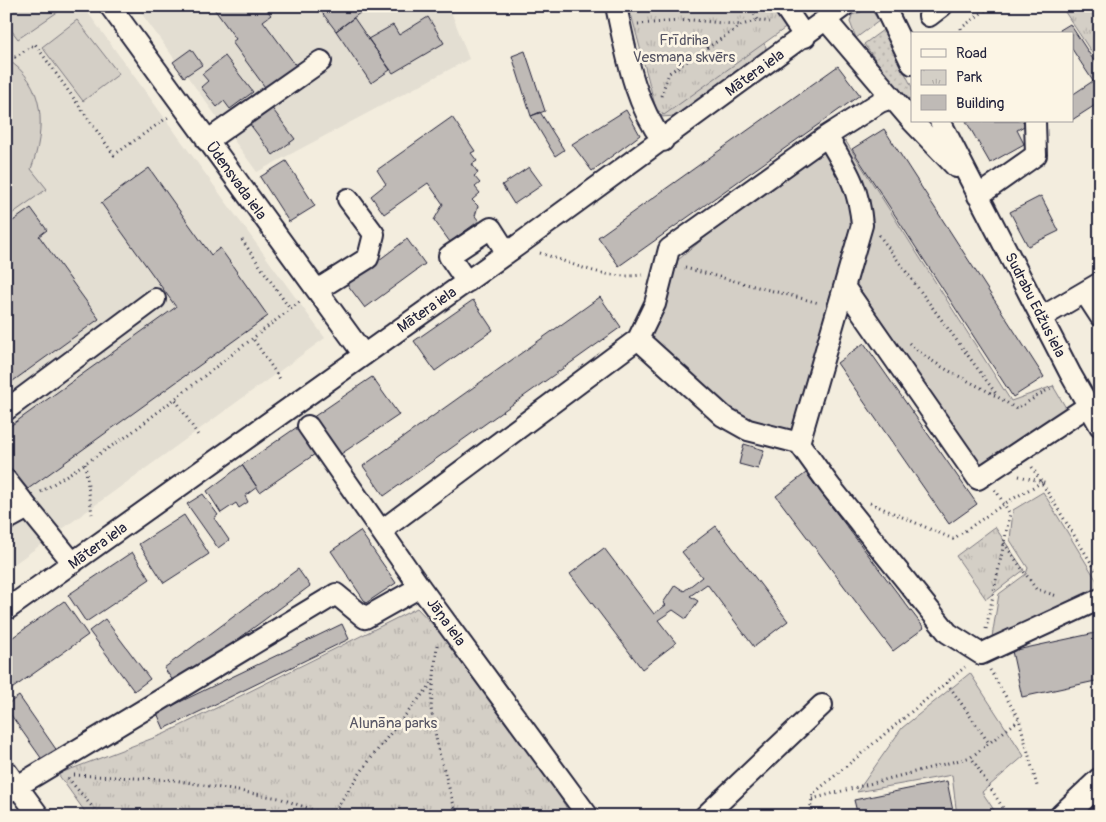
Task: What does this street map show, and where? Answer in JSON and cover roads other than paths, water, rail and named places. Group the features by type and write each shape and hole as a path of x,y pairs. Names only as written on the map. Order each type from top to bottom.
{"main road":[{"path":"1063,816 1100,781"}],"street":[{"name":"Ūdensvada iela","path":"110,6 364,355"},
{"path":"784,6 805,36"},
{"name":"Mātera iela","path":"6,610 663,141 844,6"},
{"path":"884,6 911,62"},
{"path":"618,16 642,106 663,141"},
{"name":"Sudrabu Edžus iela","path":"826,20 911,120"},
{"path":"207,141 321,61"},
{"path":"382,531 638,339 655,304 669,249 827,136 880,102 891,98"},
{"name":"Sudrabu Edžus iela","path":"913,122 974,190"},
{"name":"Sudrabu Edžus iela","path":"940,122 974,190 1100,426"},
{"path":"974,190 1036,155 1035,122"},
{"path":"799,443 862,225 861,204 855,184 827,136"},
{"path":"317,290 368,258 374,234 348,199"},
{"path":"467,282 449,256 491,228 507,253"},
{"path":"845,288 978,479 1088,406"},
{"path":"1042,317 1092,288 1100,316"},
{"path":"6,410 155,299"},
{"path":"638,339 723,416 748,430 799,443 830,486 948,633 981,654 1093,602"},
{"name":"Jāņa iela","path":"308,426 420,587 588,816"},
{"path":"6,480 73,563"},
{"path":"6,520 28,508"},
{"path":"12,790 336,594 365,618 420,587"},
{"path":"705,816 822,705"},
{"path":"6,771 12,790 39,816"}],"park label":[{"name":"Frīdriha Vesmaņa skvērs","path":"684,48"},
{"name":"Alunāna parks","path":"393,723"}]}
